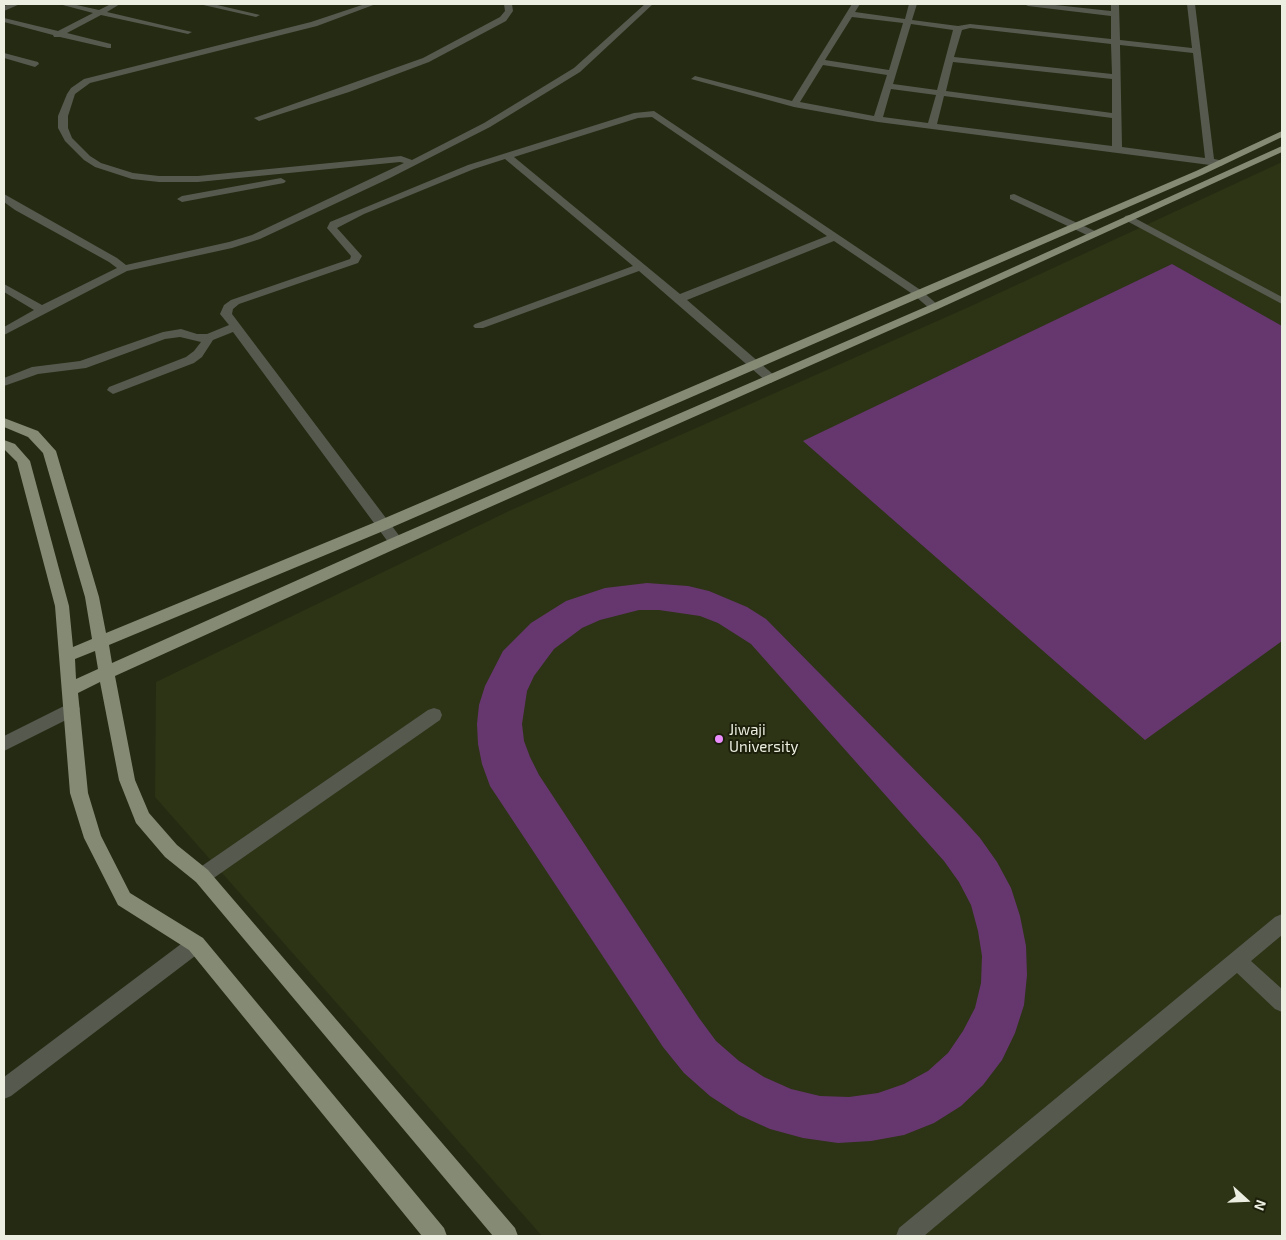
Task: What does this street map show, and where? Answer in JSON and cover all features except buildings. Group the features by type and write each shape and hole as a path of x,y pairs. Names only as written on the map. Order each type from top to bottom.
{"main road":[{"path":"67,656 383,525 1282,134"},
{"path":"70,689 396,542 771,379 1282,149"},
{"path":"4,422 33,434 49,451 92,597 105,674 127,780 142,818 171,852 202,876 507,1236"},
{"path":"4,444 10,447 23,461 62,606 79,793 93,838 124,899 196,944 436,1236"}],"street":[{"path":"4,10 16,4"},
{"path":"63,4 188,32"},
{"path":"57,35 116,4"},
{"path":"203,4 256,15"},
{"path":"372,4 296,29 87,81 71,94 63,116 64,128 68,138 87,158 98,165 132,176 159,179 198,179 401,159 412,163"},
{"path":"259,118 346,90 426,60 502,19 509,11 508,4"},
{"path":"4,332 42,310 124,269 189,256 248,240 387,176 487,125 577,70 649,4"},
{"path":"794,104 856,4"},
{"path":"878,119 913,4"},
{"path":"1028,4 1114,14"},
{"path":"1115,4 1117,151"},
{"path":"695,79 794,104 878,119 1215,162 1191,4"},
{"path":"850,14 958,28 970,26 1197,51"},
{"path":"4,20 57,35 108,46"},
{"path":"932,126 958,28"},
{"path":"4,56 35,64"},
{"path":"949,59 1115,77"},
{"path":"821,62 891,73"},
{"path":"887,86 1116,116"},
{"path":"396,542 226,314 228,307 235,302 354,261 357,256 332,228 334,224 423,185 507,156 637,114 654,114 918,292 934,306"},
{"path":"507,156 679,299 771,379"},
{"path":"182,198 245,186 364,169 377,170 387,176"},
{"path":"4,197 19,208 113,260 124,269"},
{"path":"1014,197 1093,234"},
{"path":"1129,218 1282,301"},
{"path":"679,299 835,237"},
{"path":"480,326 641,267"},
{"path":"4,287 42,310"},
{"path":"4,382 36,370 82,365 163,336 181,333 196,338 209,338 235,327"},
{"path":"113,390 190,360 198,354 209,338"},
{"path":"4,744 72,709"},
{"path":"202,876 434,715"},
{"path":"907,1236 1282,923"},
{"path":"4,1090 196,944"},
{"path":"1238,961 1282,1002"}],"shaded area":[{"name":"Jiwaji University","path":"1282,162 1282,1236 542,1236 155,797 156,682 509,511 971,306"},
{"path":"1172,264 1282,326 1282,641 1145,740 803,441"},
{"path":"647,583 688,586 709,591 747,607 766,619 961,817 980,838 997,862 1011,888 1020,916 1026,946 1027,975 1024,1005 1015,1033 1002,1060 983,1085 961,1106 934,1123 904,1135 871,1141 838,1143 803,1138 770,1129 739,1115 710,1096 684,1073 663,1047 490,786 482,764 478,744 477,724 479,705 485,686 503,651 531,623 566,601 605,588","holes":["639,610 659,610 700,616 718,623 751,644 944,861 959,882 971,905 978,931 982,956 981,983 975,1008 963,1031 948,1053 928,1071 904,1084 878,1093 849,1097 820,1096 791,1089 764,1077 739,1061 716,1041 699,1018 539,775 524,741 522,724 527,691 534,676 554,649 582,628 600,620"]}],"place":[{"name":"Jiwaji University","path":"719,739"}]}
